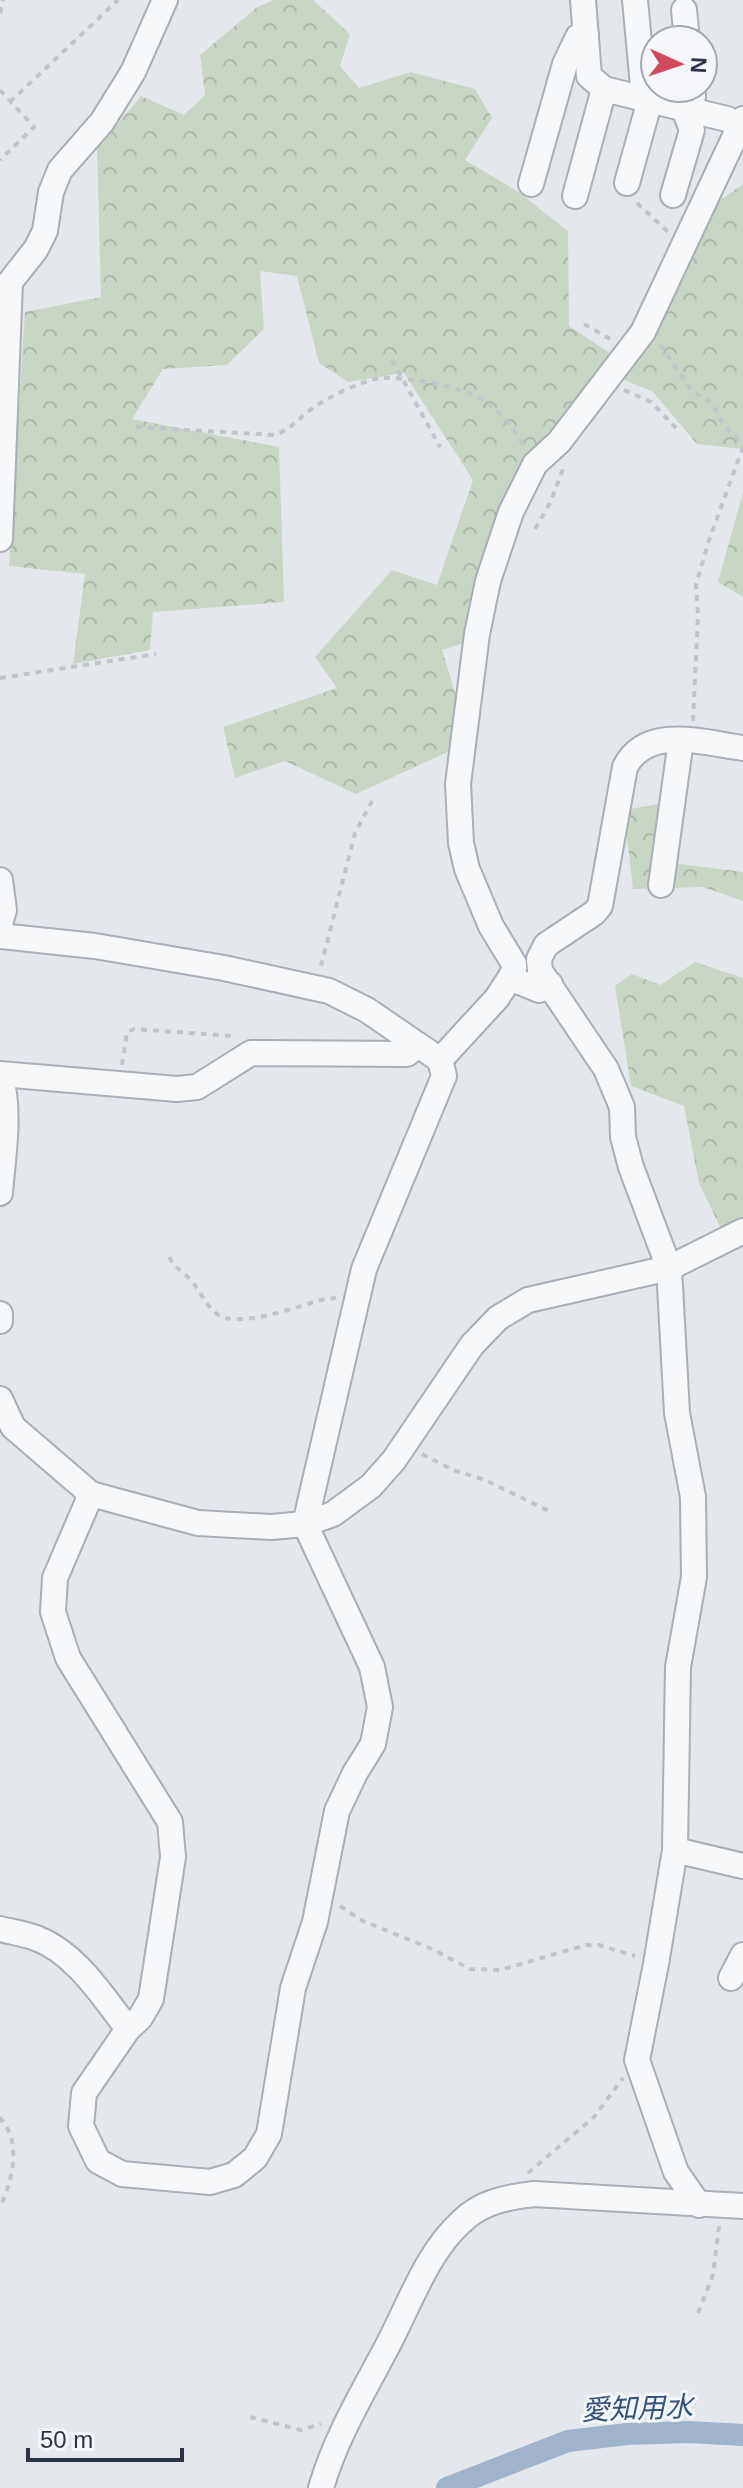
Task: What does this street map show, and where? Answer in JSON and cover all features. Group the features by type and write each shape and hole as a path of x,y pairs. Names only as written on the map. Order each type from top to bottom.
{"street":[{"path":"0,539 10,282 36,249 45,231 51,192 60,170 102,122 133,72 165,0"},
{"path":"575,196 597,83 586,36 583,0"},
{"path":"635,0 639,43"},
{"path":"684,10 685,24"},
{"path":"531,184 551,69 578,37 586,36"},
{"path":"551,69 639,97"},
{"path":"631,191 644,104"},
{"path":"673,195 692,130 687,117 689,104"},
{"path":"440,1060 497,998 514,970 514,964 491,926 467,869 461,843 458,784 477,634 488,581 511,512 535,464 559,442 644,330 742,122 727,119 699,104"},
{"path":"661,885 686,741"},
{"path":"721,2206 676,2172 637,2060 675,1850 678,1667 694,1577 693,1497 677,1413 669,1268 631,1167 623,1137 622,1107 606,1069 540,971 539,959 546,945 600,906 625,767 630,757 650,742 686,741 743,748"},
{"path":"0,880 4,910 0,924"},
{"path":"0,936 95,946 329,991 367,1010 440,1060 444,1076 364,1269 305,1524 372,1667 380,1707 373,1744 337,1811 321,1895 293,1988 269,2134 255,2158 234,2175 210,2182 122,2174 98,2161 81,2126 84,2093 151,1999 173,1857 170,1822 68,1658 53,1612 55,1578 91,1494"},
{"path":"510,978 539,990 550,984"},
{"path":"0,1193 6,1094 0,1074 177,1089 197,1087 251,1053 407,1054 418,1045"},
{"path":"0,1399 13,1427 91,1494 198,1523 271,1527 305,1524 333,1514 371,1486 472,1345 498,1318 528,1300 669,1268 743,1231"},
{"path":"0,1314 0,1321"},
{"path":"675,1850 743,1866"},
{"path":"0,1929 38,1939 64,1955 91,1982 128,2029"},
{"path":"731,1978 743,1955"},
{"path":"321,2488 335,2445 430,2262 461,2221 485,2206 534,2194 721,2206"}],"path":[{"path":"0,13 3,0"},
{"path":"10,102 118,0"},
{"path":"0,90 34,127 0,160"},
{"path":"631,191 683,246"},
{"path":"584,324 629,350"},
{"path":"644,330 657,339 692,391 712,403 723,424 743,446 696,585 698,615 686,741"},
{"path":"392,360 440,447"},
{"path":"136,427 274,435 285,432 319,403 363,383 401,378 466,392 481,399 505,420 535,464"},
{"path":"605,382 651,402 676,428"},
{"path":"535,529 550,503 564,466 564,451 559,442"},
{"path":"0,678 156,654"},
{"path":"316,988 355,833 372,801"},
{"path":"108,1083 122,1067 127,1032 134,1029 232,1036 251,1053"},
{"path":"169,1257 210,1307 219,1316 229,1319 258,1317 325,1299 339,1298 357,1303"},
{"path":"404,1444 453,1470 485,1480 551,1512"},
{"path":"321,1895 363,1921 432,1949 470,1969 500,1970 586,1945 599,1945 656,1964"},
{"path":"512,2197 519,2181 594,2117 637,2060"},
{"path":"0,2117 10,2133 12,2146 9,2185 0,2207"},
{"path":"698,2313 713,2275 721,2206"},
{"path":"250,2417 301,2430 323,2424 345,2411 353,2411"}],"green space":[{"path":"273,0 313,0 350,34 340,66 359,88 411,72 475,89 492,118 465,160 517,191 568,231 569,326 616,357 498,511 464,643 442,650 456,696 452,750 356,794 285,761 235,778 223,727 337,688 315,657 392,570 437,585 473,480 404,373 348,382 319,363 297,276 260,271 264,329 227,365 163,369 132,419 279,447 284,602 153,612 150,650 73,664 85,574 9,566 25,312 101,297 97,149 141,96 184,115 205,95 200,55 256,8"},
{"path":"743,184 743,449 697,444 653,392 622,379 713,205"},
{"path":"743,493 743,597 718,582"},
{"path":"681,800 672,863 743,872 743,901 703,887 633,889 624,810"},
{"path":"695,962 743,978 743,1225 724,1235 699,1183 684,1106 631,1086 615,986 632,974 660,985"}],"waterway":[{"name":"愛知用水","path":"447,2488 568,2441 627,2434 689,2432 743,2435"}]}
